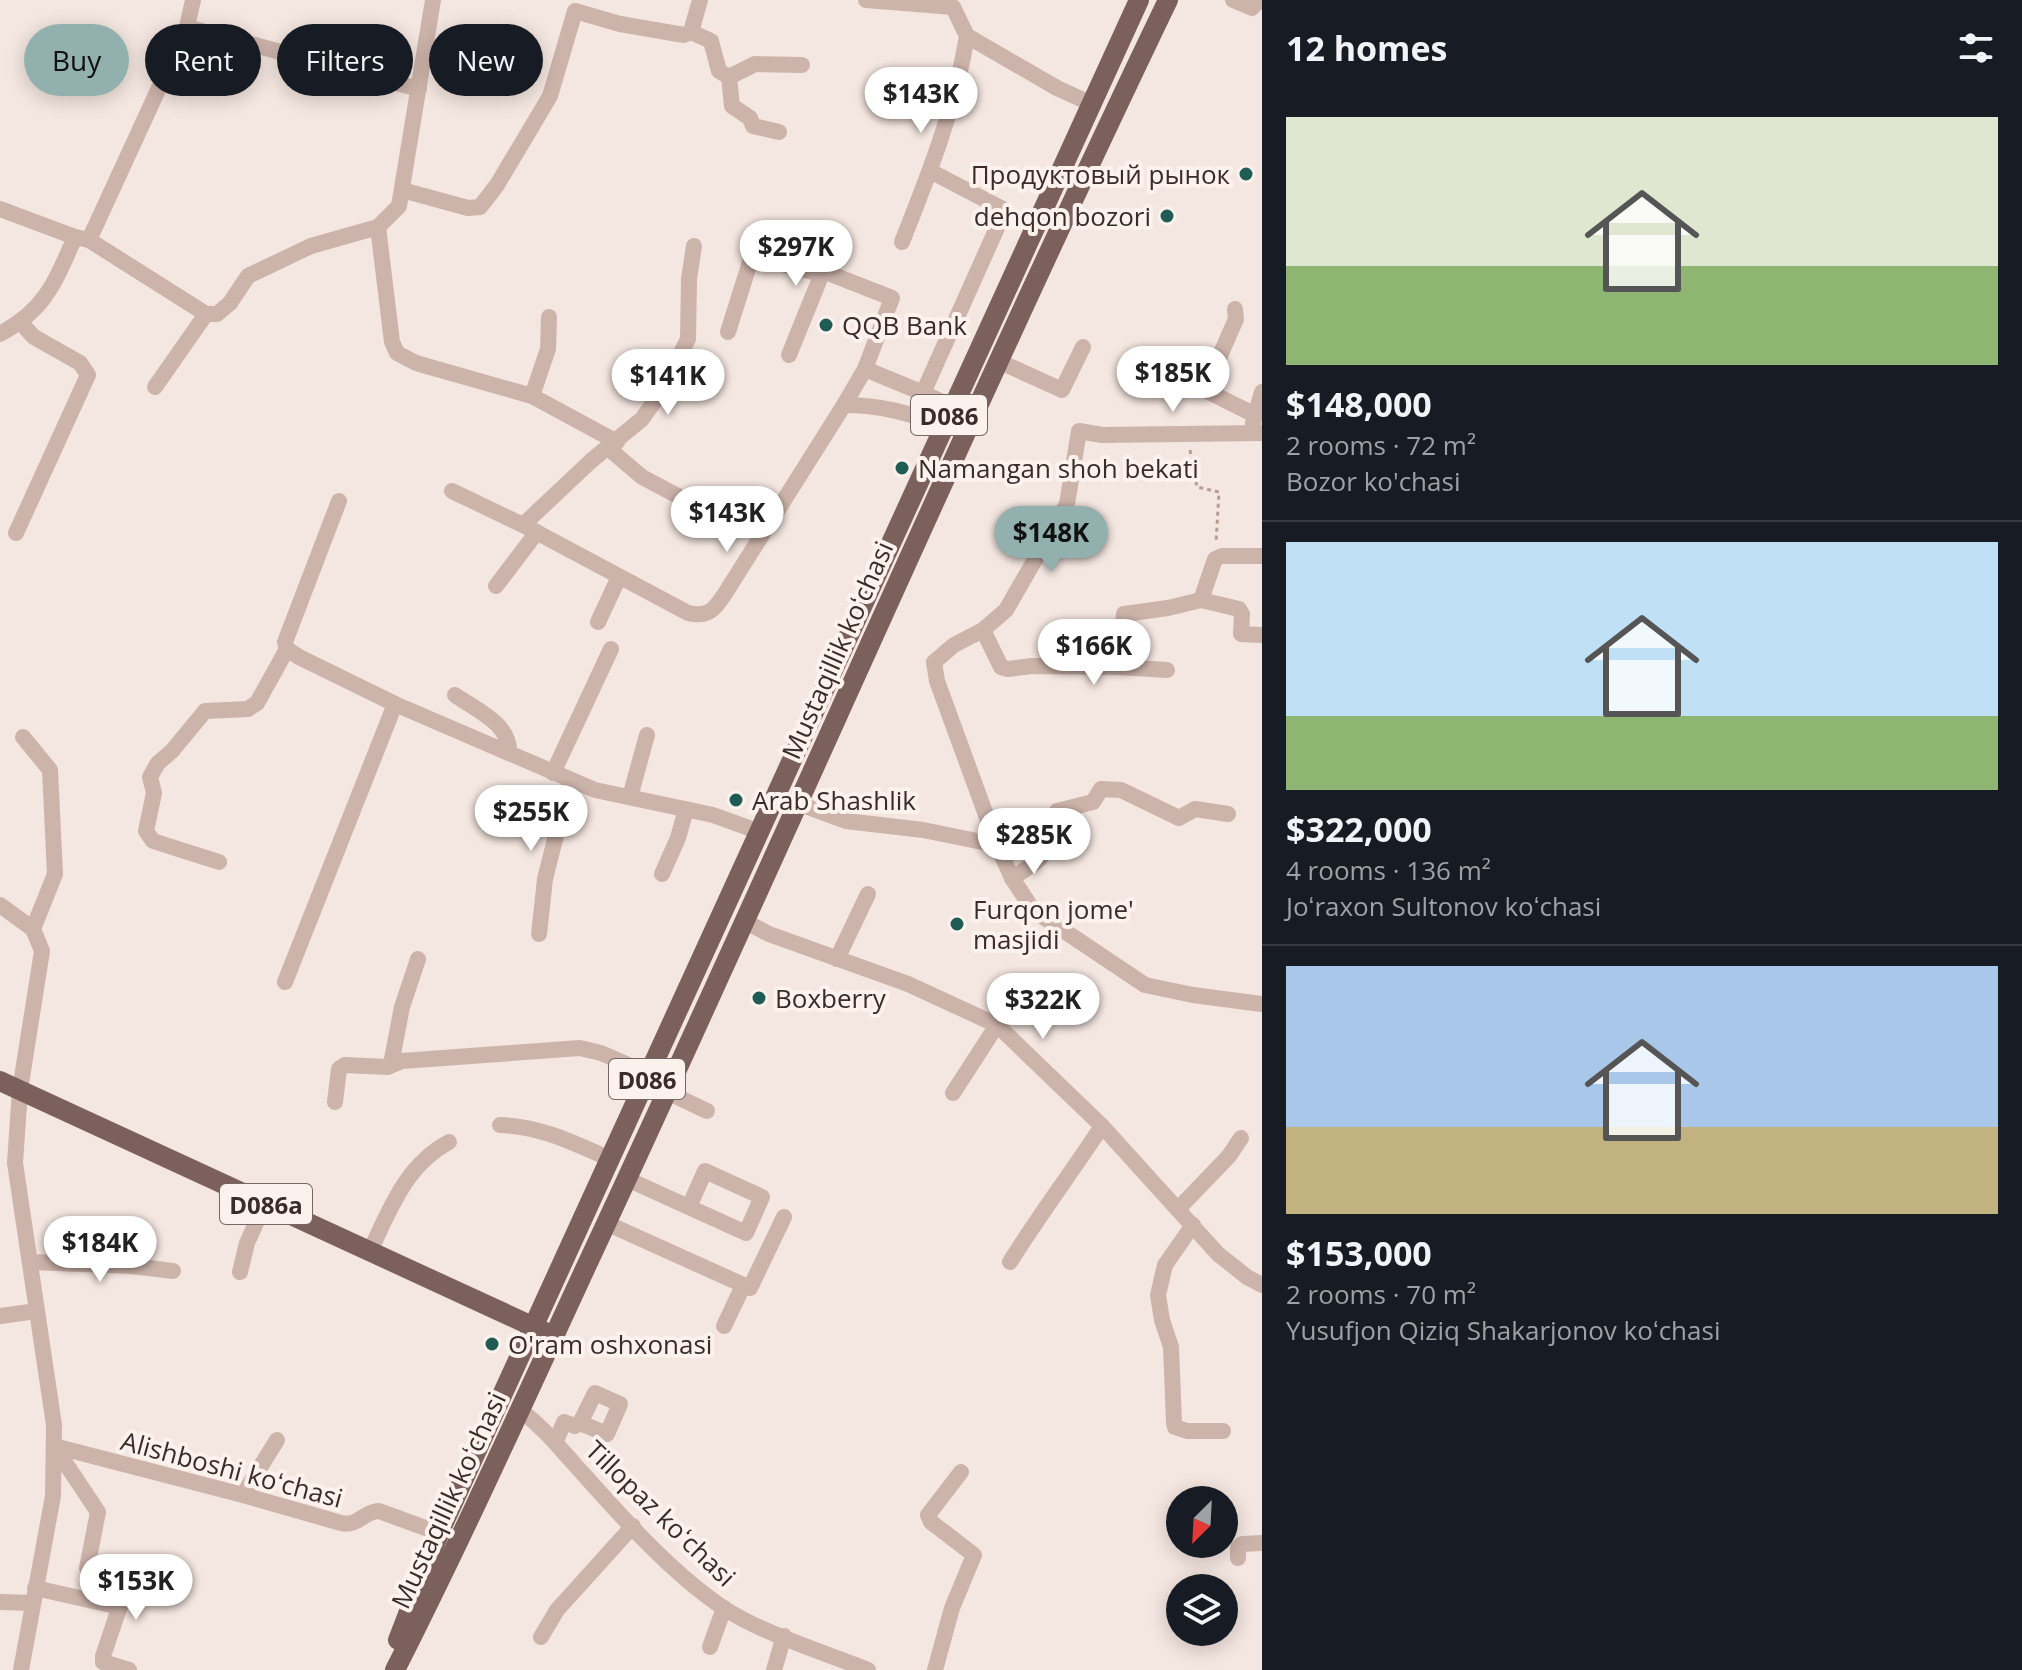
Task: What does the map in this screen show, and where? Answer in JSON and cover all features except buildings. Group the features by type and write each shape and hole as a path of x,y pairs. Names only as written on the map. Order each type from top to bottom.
{"main road":[{"name":"Mustaqillik koʻchasi","path":"386,1670 440,1531 1139,0"},
{"name":"Mustaqillik koʻchasi","path":"395,1670 461,1541 746,922 998,361 1168,0"},
{"name":"D086a","path":"0,1081 554,1336"}],"street":[{"path":"188,24 193,0"},
{"path":"0,209 82,238 206,314 217,314 248,276 311,246 378,227 399,206 433,0"},
{"path":"691,32 700,0"},
{"path":"866,0 953,7 967,36 1057,88 1092,104"},
{"path":"1233,0 1252,8 1259,0"},
{"path":"402,190 468,208 480,207 497,185 550,96 575,5 620,24 669,34 691,32 711,41 719,71 729,77"},
{"path":"902,242 953,104 967,36"},
{"path":"261,47 419,89"},
{"path":"729,77 755,64 802,65"},
{"path":"729,77 732,106 750,118 753,126 779,132"},
{"path":"0,334 21,323 52,289 82,238 153,96"},
{"path":"923,393 1001,219 1001,208 930,171"},
{"path":"378,227 392,342 397,353 440,371 532,396 612,445 642,477 678,496"},
{"path":"496,586 530,528 642,419 663,389 688,339 689,279 694,246"},
{"path":"452,491 530,528 688,613 700,616 711,613 794,488 865,369 892,298 823,271 813,272 755,257 751,259 728,332"},
{"path":"789,355 823,271"},
{"path":"1235,309 1236,319 1205,390 1256,427"},
{"path":"155,387 206,314"},
{"path":"532,396 548,349 549,317"},
{"path":"16,533 88,375 80,363 34,337 21,323"},
{"path":"998,361 1062,390 1083,347"},
{"path":"865,369 923,393 948,417"},
{"path":"1256,427 1262,392"},
{"path":"844,405 865,405 948,417"},
{"path":"1256,427 1189,434 1102,435 1079,431 1067,504 1006,610 983,630 954,645 934,662 937,681 997,845 1012,878 1033,910 1051,925 1145,985 1262,1004"},
{"path":"219,862 153,841 147,836 154,793 150,777 158,763 205,711 248,709 257,703 287,649 285,642 339,501"},
{"path":"1201,600 1215,559 1222,556 1262,556"},
{"path":"598,622 619,577"},
{"path":"1119,667 1124,614 1201,600 1239,609 1242,614 1241,634 1262,635"},
{"path":"983,630 1001,667 1008,669 1032,666 1167,670"},
{"path":"287,649 395,704 595,790 713,815 760,832"},
{"path":"553,773 611,649"},
{"path":"455,695 504,730 510,745 509,753"},
{"path":"285,982 395,704"},
{"path":"630,797 647,735"},
{"path":"23,737 50,770 55,874 33,929"},
{"path":"539,934 545,879 570,780"},
{"path":"1012,878 1042,858 1053,835 1057,811 1093,802 1101,789 1121,790 1179,818 1195,809 1228,814"},
{"path":"797,803 846,821 923,830 997,845"},
{"path":"662,874 678,838 686,809"},
{"path":"837,959 868,894"},
{"path":"0,905 33,929 42,951 20,1090 15,1163 54,1425 53,1496 21,1670"},
{"path":"746,922 769,934 908,984 997,1025 1102,1126 1218,1254 1262,1285"},
{"path":"391,1064 402,1007 418,959"},
{"path":"953,1093 997,1025"},
{"path":"335,1102 341,1066 381,1068 402,1061 580,1048 616,1058 649,1074"},
{"path":"667,1092 707,1111"},
{"path":"500,1125 523,1126 557,1136 610,1159"},
{"path":"1010,1262 1042,1209 1069,1176 1102,1126"},
{"path":"1179,1208 1229,1156 1241,1138"},
{"path":"370,1251 413,1169 433,1150 449,1142"},
{"path":"627,1179 746,1233 762,1197 705,1171 689,1207"},
{"path":"240,1272 247,1243 265,1203"},
{"path":"606,1223 743,1286 752,1287 784,1217"},
{"path":"1193,1225 1165,1265 1158,1295 1171,1347 1174,1423 1175,1427 1187,1431 1223,1431"},
{"path":"30,1262 132,1266 173,1271"},
{"path":"724,1326 743,1286"},
{"path":"0,1316 37,1311"},
{"name":"Tillopaz koʻchasi","path":"520,1410 556,1441 633,1526 693,1584 724,1608 868,1670"},
{"path":"556,1441 564,1422 575,1426 580,1423"},
{"path":"243,1495 277,1440"},
{"path":"54,1446 98,1512 87,1568"},
{"name":"Alishboshi koʻchasi","path":"54,1446 348,1525 374,1511 440,1531 461,1541"},
{"path":"935,1670 952,1608 974,1555 931,1522 928,1515 961,1472"},
{"path":"541,1637 557,1610 633,1526"},
{"path":"1238,1548 1242,1544 1262,1543"},
{"path":"128,1582 103,1662 129,1670"},
{"path":"0,1602 34,1595 120,1607"},
{"path":"710,1647 724,1608"},
{"path":"774,1670 784,1636"}],"path":[{"path":"1189,434 1197,487 1219,492 1215,559"}],"place":[{"name":"Продуктовый рынок","path":"1246,174"},
{"name":"dehqon bozori","path":"1167,216"},
{"name":"QQB Bank","path":"826,325"},
{"name":"Namangan shoh bekati","path":"902,468"},
{"name":"Arab Shashlik","path":"736,800"},
{"name":"Furqon jome' masjidi","path":"957,924"},
{"name":"Boxberry","path":"759,998"},
{"name":"O'ram oshxonasi","path":"492,1344"}]}
